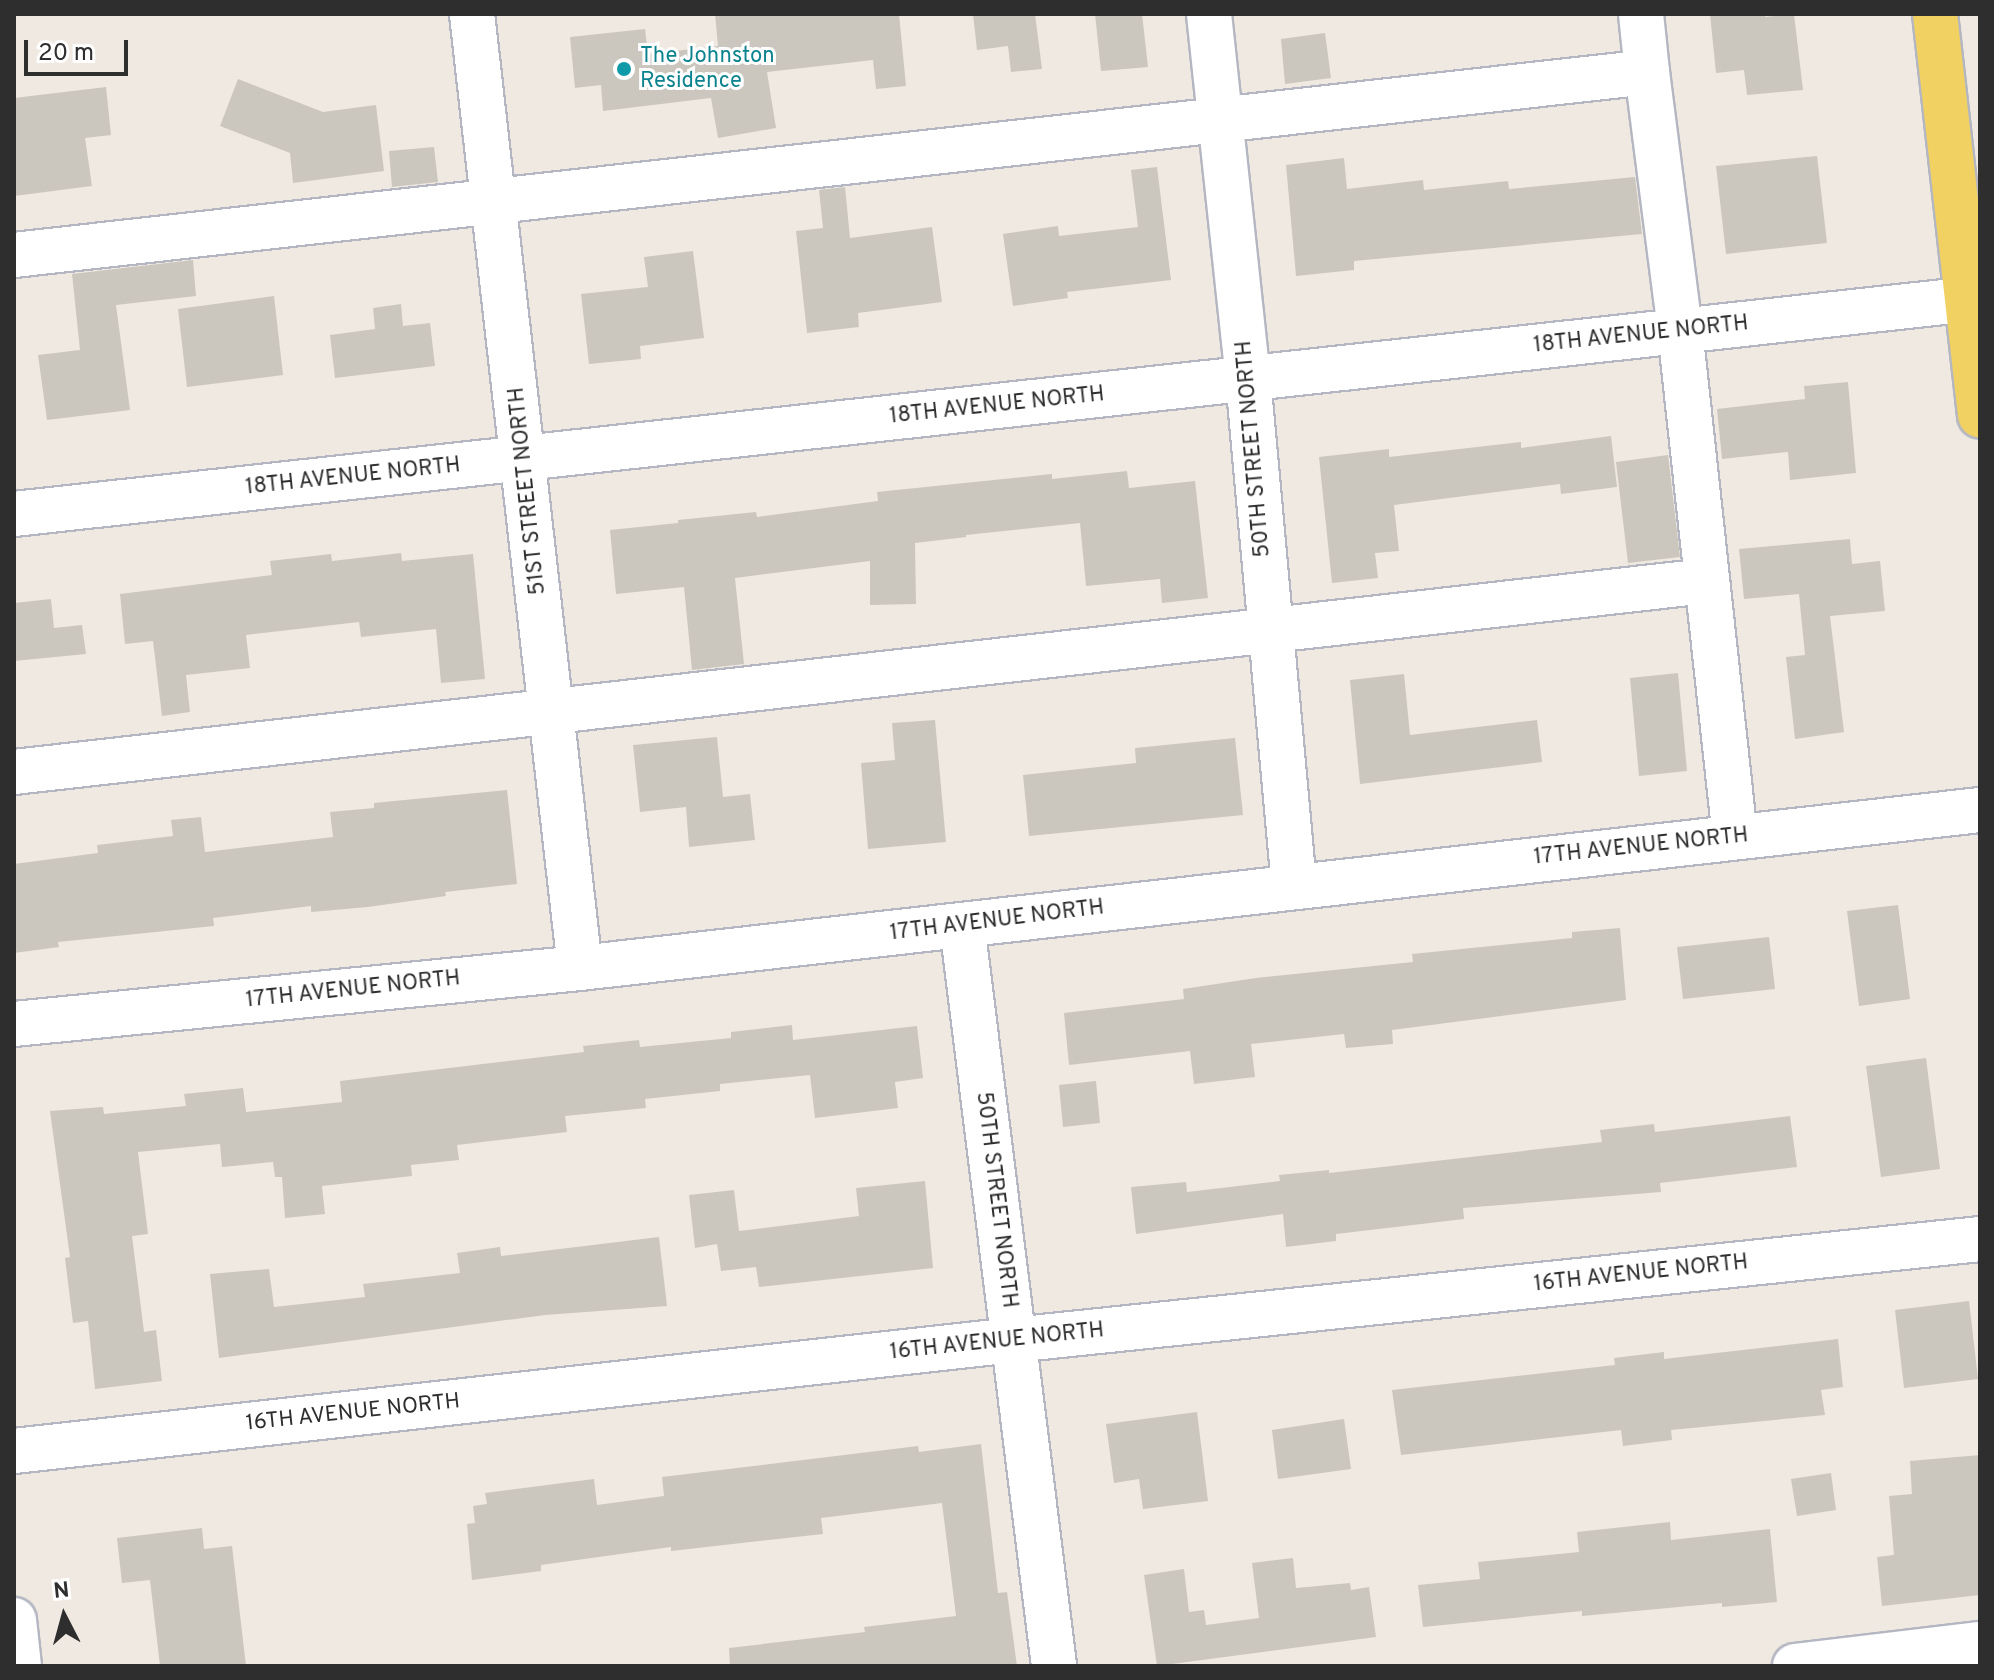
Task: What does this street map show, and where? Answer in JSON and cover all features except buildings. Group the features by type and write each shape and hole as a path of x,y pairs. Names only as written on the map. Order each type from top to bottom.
{"main road":[{"path":"1935,14 1974,298 1980,415"}],"street":[{"name":"51ST STREET NORTH","path":"472,14 525,458 580,968"},
{"name":"50TH STREET NORTH","path":"1209,14 1248,378 1294,885"},
{"path":"1641,14 1680,330 1735,837"},
{"path":"14,255 1647,72"},
{"name":"18TH AVENUE NORTH","path":"14,514 1974,298"},
{"path":"14,772 1705,581"},
{"name":"17TH AVENUE NORTH","path":"14,1024 580,968 1294,885 1980,810"},
{"name":"50TH STREET NORTH","path":"962,925 1054,1666"},
{"name":"16TH AVENUE NORTH","path":"14,1451 1013,1340 1980,1239"},
{"path":"14,1620 19,1666"},
{"path":"1795,1666 1980,1644"}],"place":[{"name":"The Johnston Residence","path":"624,69"}]}
